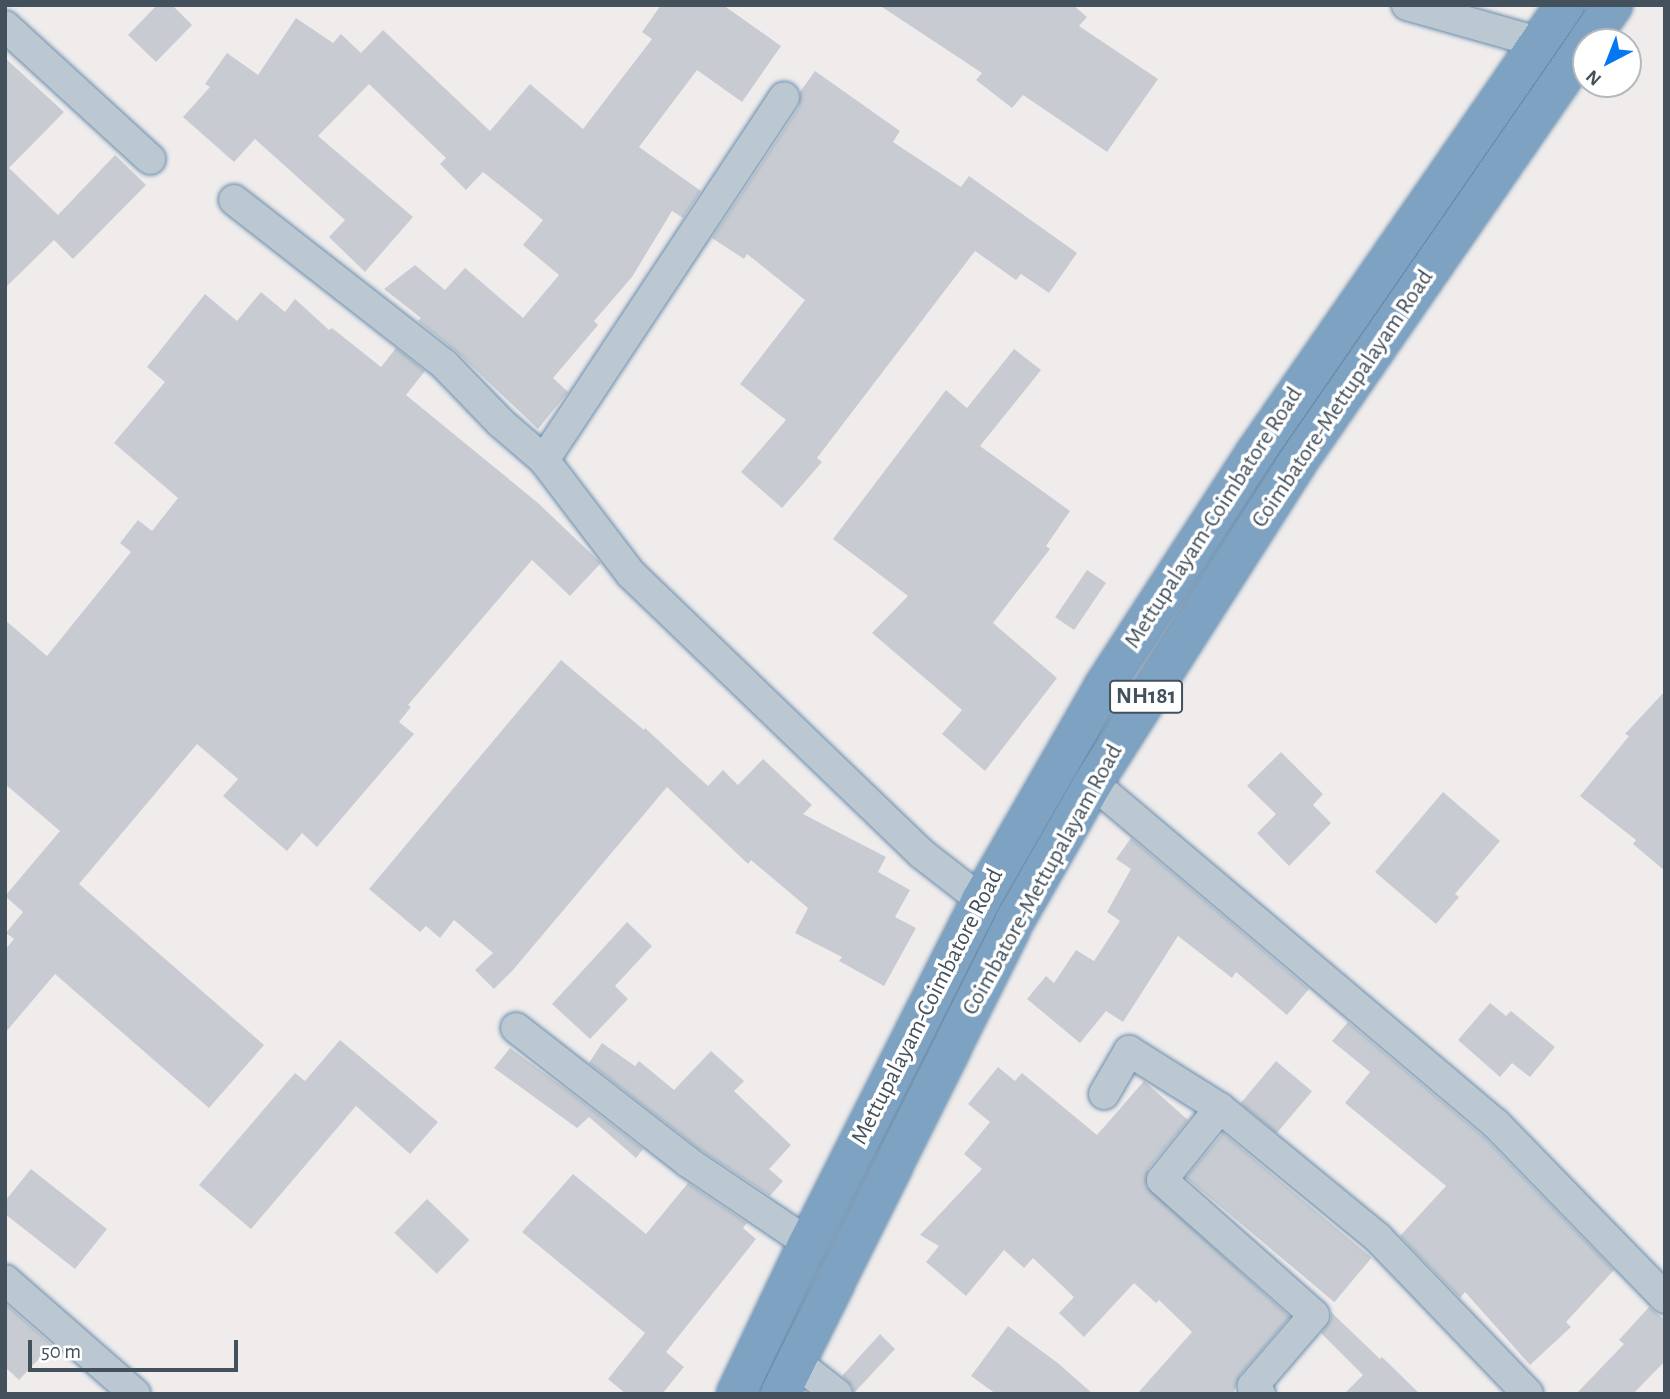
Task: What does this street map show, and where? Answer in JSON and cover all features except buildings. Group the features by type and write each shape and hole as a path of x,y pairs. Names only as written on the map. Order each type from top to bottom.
{"highway":[{"name":"Mettupalayam-Coimbatore Road","path":"736,1394 808,1243 981,900 1104,686 1248,463 1565,5"},
{"name":"Coimbatore-Mettupalayam Road","path":"1597,28 1613,5"},
{"name":"Coimbatore-Mettupalayam Road","path":"788,1378 1016,918 1093,783 1294,467 1572,65"},
{"path":"981,900 1016,918"}],"street":[{"path":"1407,5 1538,42"},
{"path":"5,26 150,159"},
{"path":"544,460 785,97"},
{"path":"234,200 444,364 501,423 544,460 631,574 922,854 981,900"},
{"path":"1093,783 1496,1124 1665,1298"},
{"path":"516,1028 688,1162 808,1243"},
{"path":"1104,1094 1129,1051 1220,1108 1378,1238 1510,1387"},
{"path":"1220,1108 1163,1180 1314,1315 1252,1386 1260,1394"},
{"path":"5,1280 135,1394"},
{"path":"788,1378 837,1394"}]}
